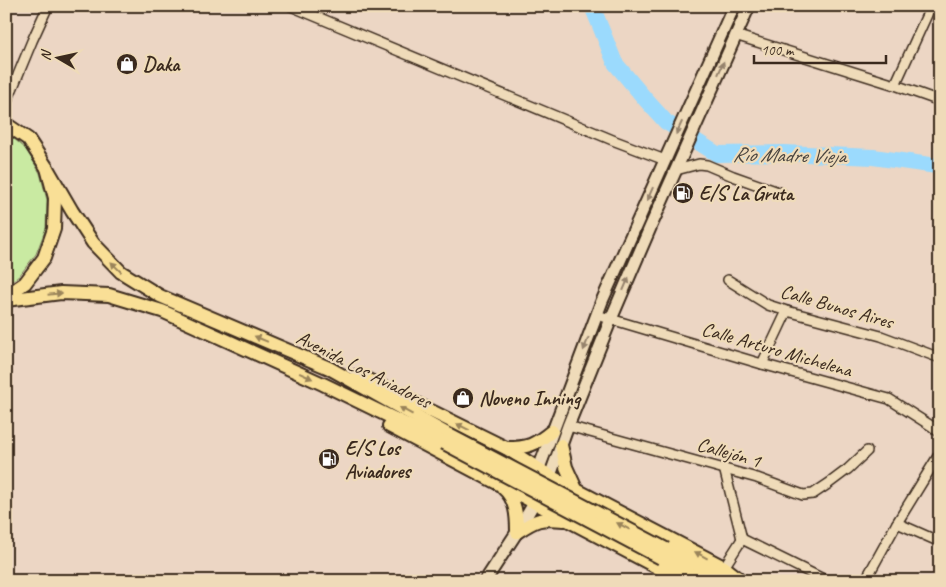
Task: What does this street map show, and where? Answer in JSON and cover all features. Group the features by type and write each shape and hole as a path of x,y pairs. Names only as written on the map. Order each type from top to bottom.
{"main road":[{"path":"544,472 552,431 596,315 734,6"},
{"path":"485,581 517,532 544,472 561,445 612,319 735,34 749,6"},
{"path":"6,124 28,140 47,168 56,198 54,229 44,258 25,283 6,296"},
{"name":"Avenida Los Aviadores","path":"47,168 93,242 120,272 160,296 329,368 446,439 663,553 703,581"},
{"name":"Avenida Los Aviadores","path":"6,300 61,293 109,295 162,311 446,439"},
{"path":"329,368 366,379 506,448 544,472 723,575 742,581"},
{"path":"323,384 364,412 683,581"},
{"path":"506,448 521,448 540,442 552,431"},
{"path":"561,445 566,466 576,489"},
{"path":"493,480 507,491 512,499 517,514 517,532"},
{"path":"517,532 532,522 544,519 571,521"},
{"name":"Avenida Los Aviadores","path":"663,553 723,575"}],"street":[{"path":"6,104 48,6"},
{"path":"291,6 615,141 667,155"},
{"path":"895,85 931,6"},
{"path":"735,34 940,101"},
{"path":"676,170 699,164 707,165 781,193"},
{"name":"Calle Bunos Aires","path":"728,280 768,305 882,336 940,358"},
{"path":"762,364 786,311"},
{"name":"Calle Arturo Michelena","path":"596,315 762,364 890,399 940,433"},
{"name":"Callejón 1","path":"568,426 758,478 802,495 813,494 848,469 867,451"},
{"path":"865,581 897,523 940,453"},
{"path":"723,575 742,539 724,468"},
{"path":"897,523 940,542"},
{"path":"742,539 827,581"}],"green space":[{"path":"6,132 26,149 40,173 47,200 46,228 36,254 19,276 6,285"}],"waterway":[{"name":"Río Madre Vieja","path":"592,6 615,63 646,100 666,122 717,154 784,153 873,157 937,166 940,169"}],"place":[{"name":"Daka","path":"127,64"},
{"name":"E/S La Gruta","path":"683,193"},
{"name":"Noveno Inning","path":"463,398"},
{"name":"E/S Los Aviadores","path":"329,459"}]}
